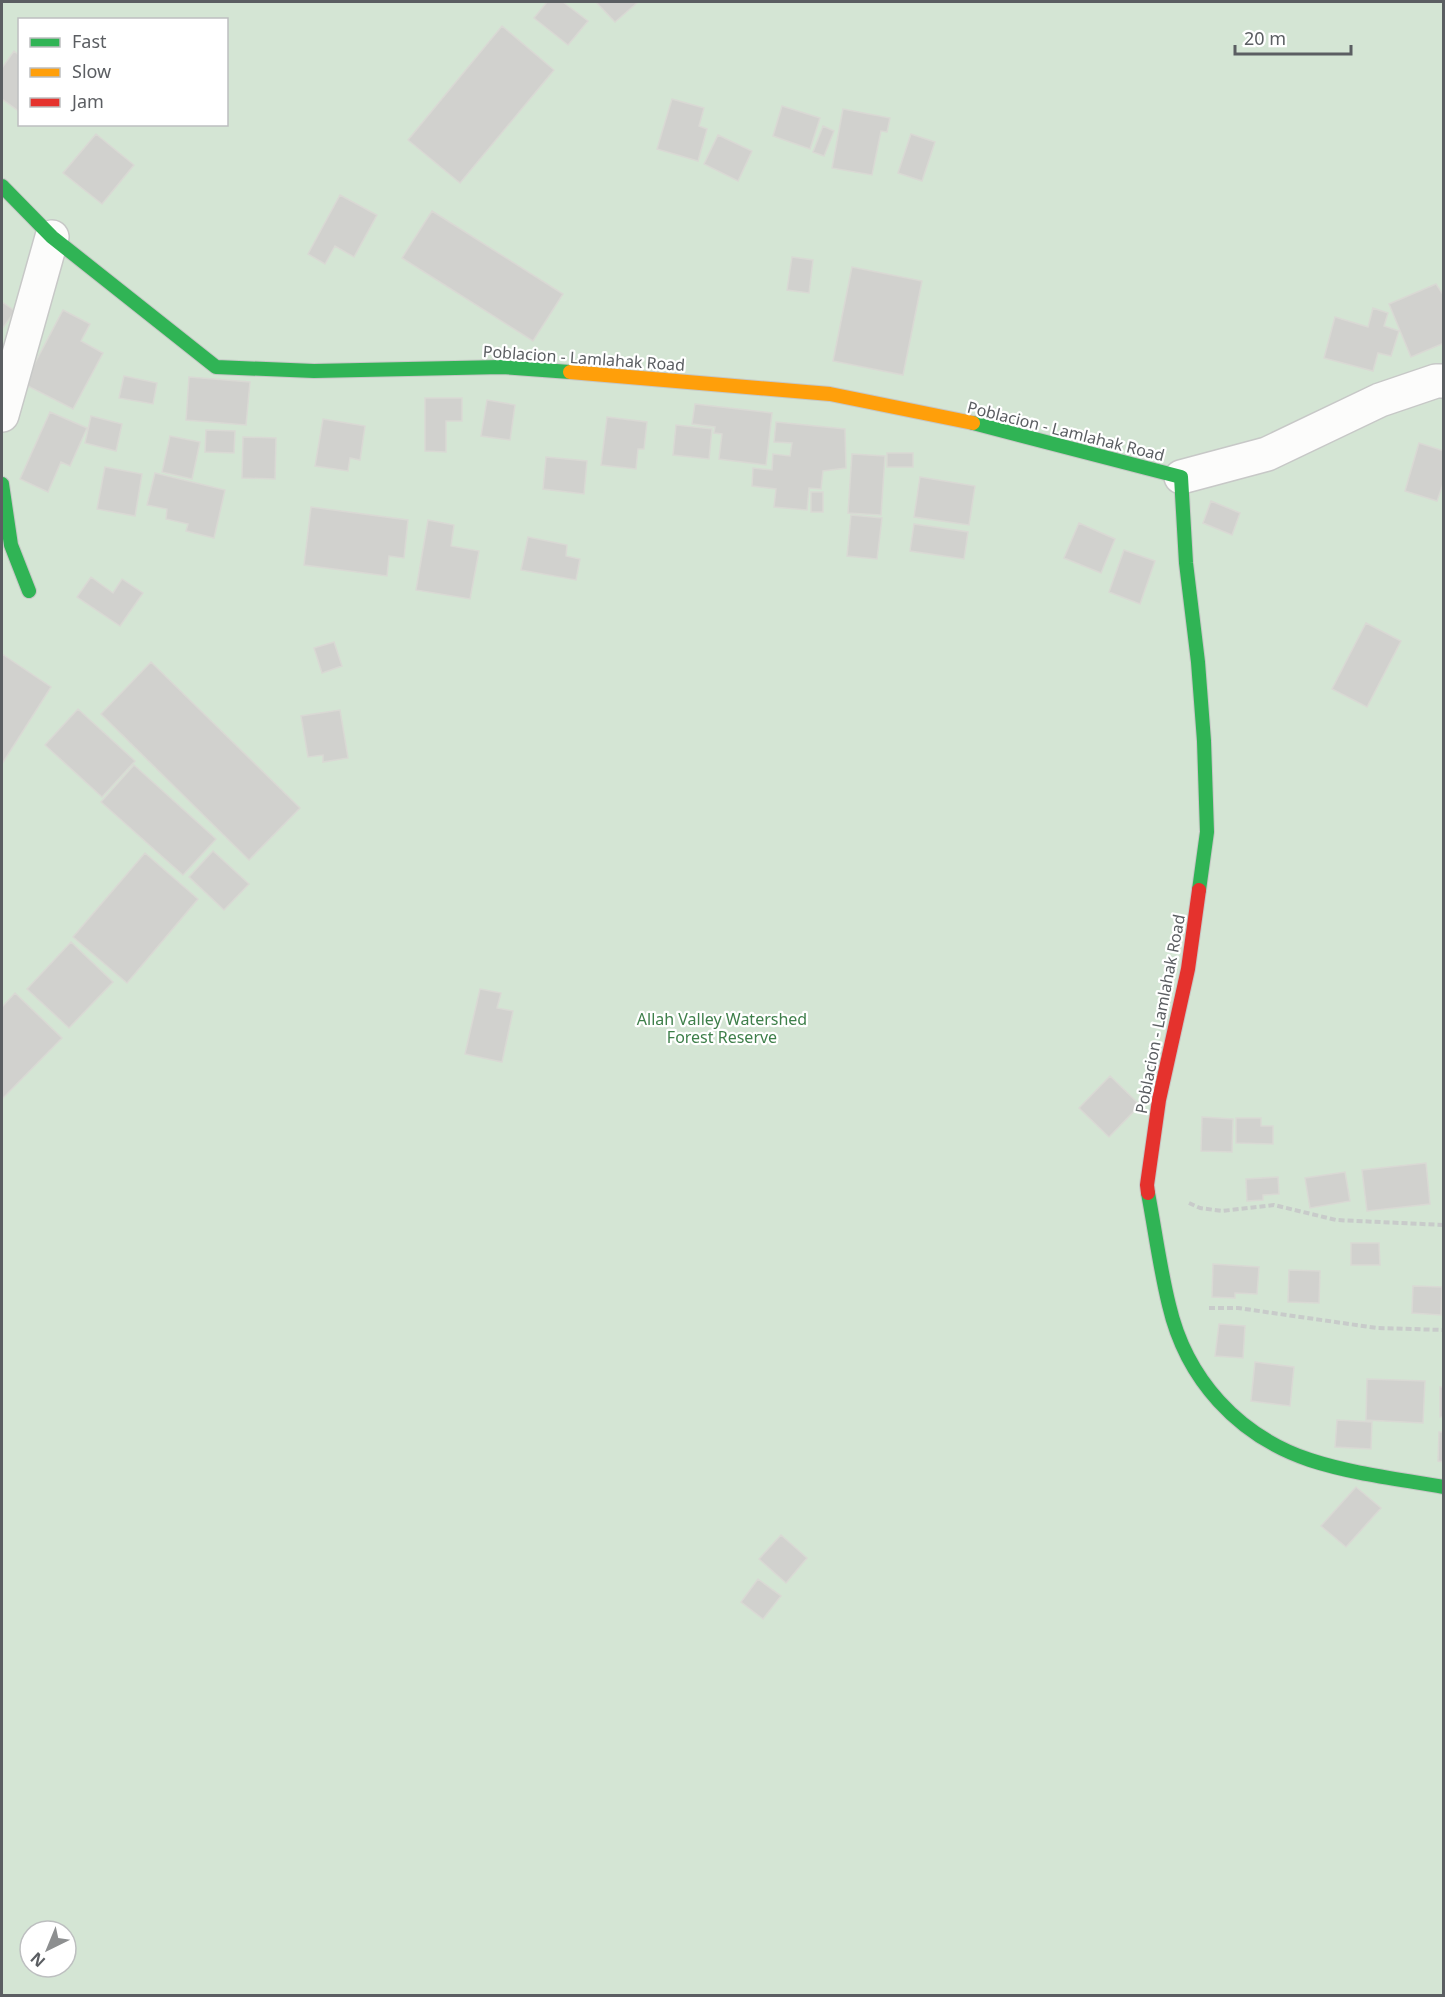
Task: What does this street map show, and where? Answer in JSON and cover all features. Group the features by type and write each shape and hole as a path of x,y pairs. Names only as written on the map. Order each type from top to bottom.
{"street":[{"name":"Poblacion - Lamlahak Road","path":"2,186 52,237 216,367 314,371 502,367 830,394 964,421 1180,477 1186,563 1198,662 1204,741 1207,832 1188,969 1159,1100 1147,1185 1169,1307 1190,1363 1210,1393 1240,1422 1275,1444 1308,1459 1347,1470 1443,1487"},
{"path":"2,415 52,237"},
{"path":"1180,477 1268,454 1380,400 1436,381 1443,381"},
{"path":"2,484 11,545 29,591"}],"path":[{"path":"1147,1185 1200,1208 1222,1211 1274,1205 1336,1220 1443,1226"},
{"path":"1169,1307 1238,1308 1377,1328 1443,1329"}],"green space":[{"name":"Allah Valley Watershed Forest Reserve","path":"2,2 1443,2 1443,1995 2,1995"}],"building":[{"path":"547,2 563,2 588,21 568,45 534,18"},
{"path":"596,2 638,2 615,22"},
{"path":"502,26 554,70 460,183 408,140"},
{"path":"14,51 18,54 18,111 2,99 2,68"},
{"path":"672,99 704,108 699,126 707,129 698,161 657,149"},
{"path":"782,106 820,118 810,149 773,136"},
{"path":"843,109 890,118 887,132 881,131 872,175 832,168"},
{"path":"823,126 834,131 824,156 813,152"},
{"path":"96,134 134,165 102,204 63,173"},
{"path":"911,134 935,142 922,181 898,173"},
{"path":"718,135 752,151 738,181 704,164"},
{"path":"340,195 377,215 354,257 335,246 325,264 308,254"},
{"path":"432,211 563,294 533,341 402,258"},
{"path":"792,257 813,260 809,293 787,290"},
{"path":"852,267 922,281 903,375 833,361"},
{"path":"1436,284 1444,296 1444,343 1411,357 1389,304"},
{"path":"2,302 15,311 2,329"},
{"path":"1373,308 1388,313 1384,326 1399,331 1391,356 1378,353 1373,371 1324,358 1335,317 1368,327"},
{"path":"63,310 90,324 81,341 103,353 73,409 24,384"},
{"path":"124,376 157,383 153,404 119,398"},
{"path":"189,377 250,382 246,425 186,420"},
{"path":"425,398 462,398 462,421 446,421 446,452 425,451"},
{"path":"487,400 515,405 510,440 481,436"},
{"path":"695,404 772,413 766,465 719,459 722,434 714,433 715,427 692,424"},
{"path":"50,412 87,428 70,466 61,462 48,492 20,479"},
{"path":"91,416 122,424 116,451 85,443"},
{"path":"607,417 647,422 644,449 638,449 636,469 601,465"},
{"path":"323,419 365,426 360,460 350,458 348,471 315,466"},
{"path":"776,422 845,429 846,468 823,471 821,489 809,488 807,510 774,507 776,489 752,486 753,468 772,470 773,454 790,456 792,443 774,442"},
{"path":"676,425 712,429 709,459 673,455"},
{"path":"206,430 235,431 234,453 205,452"},
{"path":"170,436 200,442 192,479 162,472"},
{"path":"243,437 276,438 275,479 242,478"},
{"path":"1419,443 1444,451 1444,481 1437,501 1405,491"},
{"path":"887,453 913,453 913,467 887,467"},
{"path":"852,454 885,456 881,515 848,513"},
{"path":"546,457 587,461 584,494 543,489"},
{"path":"105,467 142,474 135,516 97,509"},
{"path":"155,473 225,490 214,538 186,531 188,524 166,519 167,509 147,505"},
{"path":"920,477 975,486 969,525 914,517"},
{"path":"811,492 823,492 823,512 811,512"},
{"path":"1211,501 1240,513 1232,535 1203,523"},
{"path":"311,507 408,520 404,558 389,556 387,576 304,565"},
{"path":"851,515 882,518 877,559 847,556"},
{"path":"428,520 454,525 451,546 479,551 470,599 416,590"},
{"path":"1079,523 1115,539 1101,573 1064,558"},
{"path":"914,524 968,532 964,559 910,551"},
{"path":"528,537 567,545 566,556 580,559 576,580 521,570"},
{"path":"1124,550 1155,561 1140,604 1109,592"},
{"path":"91,577 113,593 122,579 143,593 120,626 77,597"},
{"path":"1366,623 1401,641 1367,707 1332,689"},
{"path":"334,642 342,666 322,673 314,648"},
{"path":"2,654 51,687 2,764"},
{"path":"151,662 300,808 249,860 101,714"},
{"path":"78,709 135,761 102,797 45,745"},
{"path":"340,710 348,758 323,762 323,755 308,757 301,716"},
{"path":"134,765 216,839 183,875 101,802"},
{"path":"213,851 249,884 224,910 189,877"},
{"path":"145,853 198,899 127,983 73,937"},
{"path":"71,942 113,982 69,1028 27,989"},
{"path":"480,989 501,993 497,1008 513,1011 502,1062 465,1054"},
{"path":"15,993 62,1038 2,1099 2,1007"},
{"path":"1110,1076 1140,1105 1109,1137 1079,1108"},
{"path":"1202,1117 1233,1119 1232,1152 1201,1151"},
{"path":"1236,1118 1261,1118 1261,1126 1273,1126 1273,1144 1236,1143"},
{"path":"1426,1163 1430,1204 1367,1211 1362,1170"},
{"path":"1345,1172 1350,1201 1310,1208 1305,1178"},
{"path":"1278,1177 1279,1194 1263,1195 1263,1200 1247,1201 1246,1179"},
{"path":"1351,1243 1379,1243 1380,1265 1351,1265"},
{"path":"1213,1264 1259,1267 1257,1294 1235,1293 1235,1298 1212,1297"},
{"path":"1289,1270 1320,1271 1319,1303 1288,1302"},
{"path":"1413,1286 1442,1287 1441,1315 1412,1313"},
{"path":"1219,1324 1245,1326 1243,1358 1215,1356"},
{"path":"1255,1362 1294,1367 1290,1406 1251,1401"},
{"path":"1367,1379 1425,1381 1423,1423 1366,1420"},
{"path":"1440,1387 1444,1387 1444,1417 1440,1417"},
{"path":"1337,1420 1372,1422 1371,1449 1335,1447"},
{"path":"1439,1432 1444,1432 1444,1462 1438,1461"},
{"path":"1356,1487 1381,1508 1346,1547 1321,1526"},
{"path":"781,1535 807,1558 786,1583 759,1559"},
{"path":"758,1579 781,1596 763,1619 741,1602"}],"traffic: fast":[{"path":"2,186 52,237 216,367 314,371 502,367 570,372"},
{"path":"973,423 1181,477 1186,563 1198,662 1204,741 1207,832 1199,890"},
{"path":"2,484 11,545 29,591"},
{"path":"1148,1193 1163,1278 1177,1332 1202,1380 1238,1420 1260,1436 1310,1460 1359,1473 1444,1487"}],"traffic: slow":[{"path":"570,372 830,394 973,423"}],"traffic: jam":[{"path":"1148,1193 1147,1185 1159,1100 1188,969 1199,890"}]}
